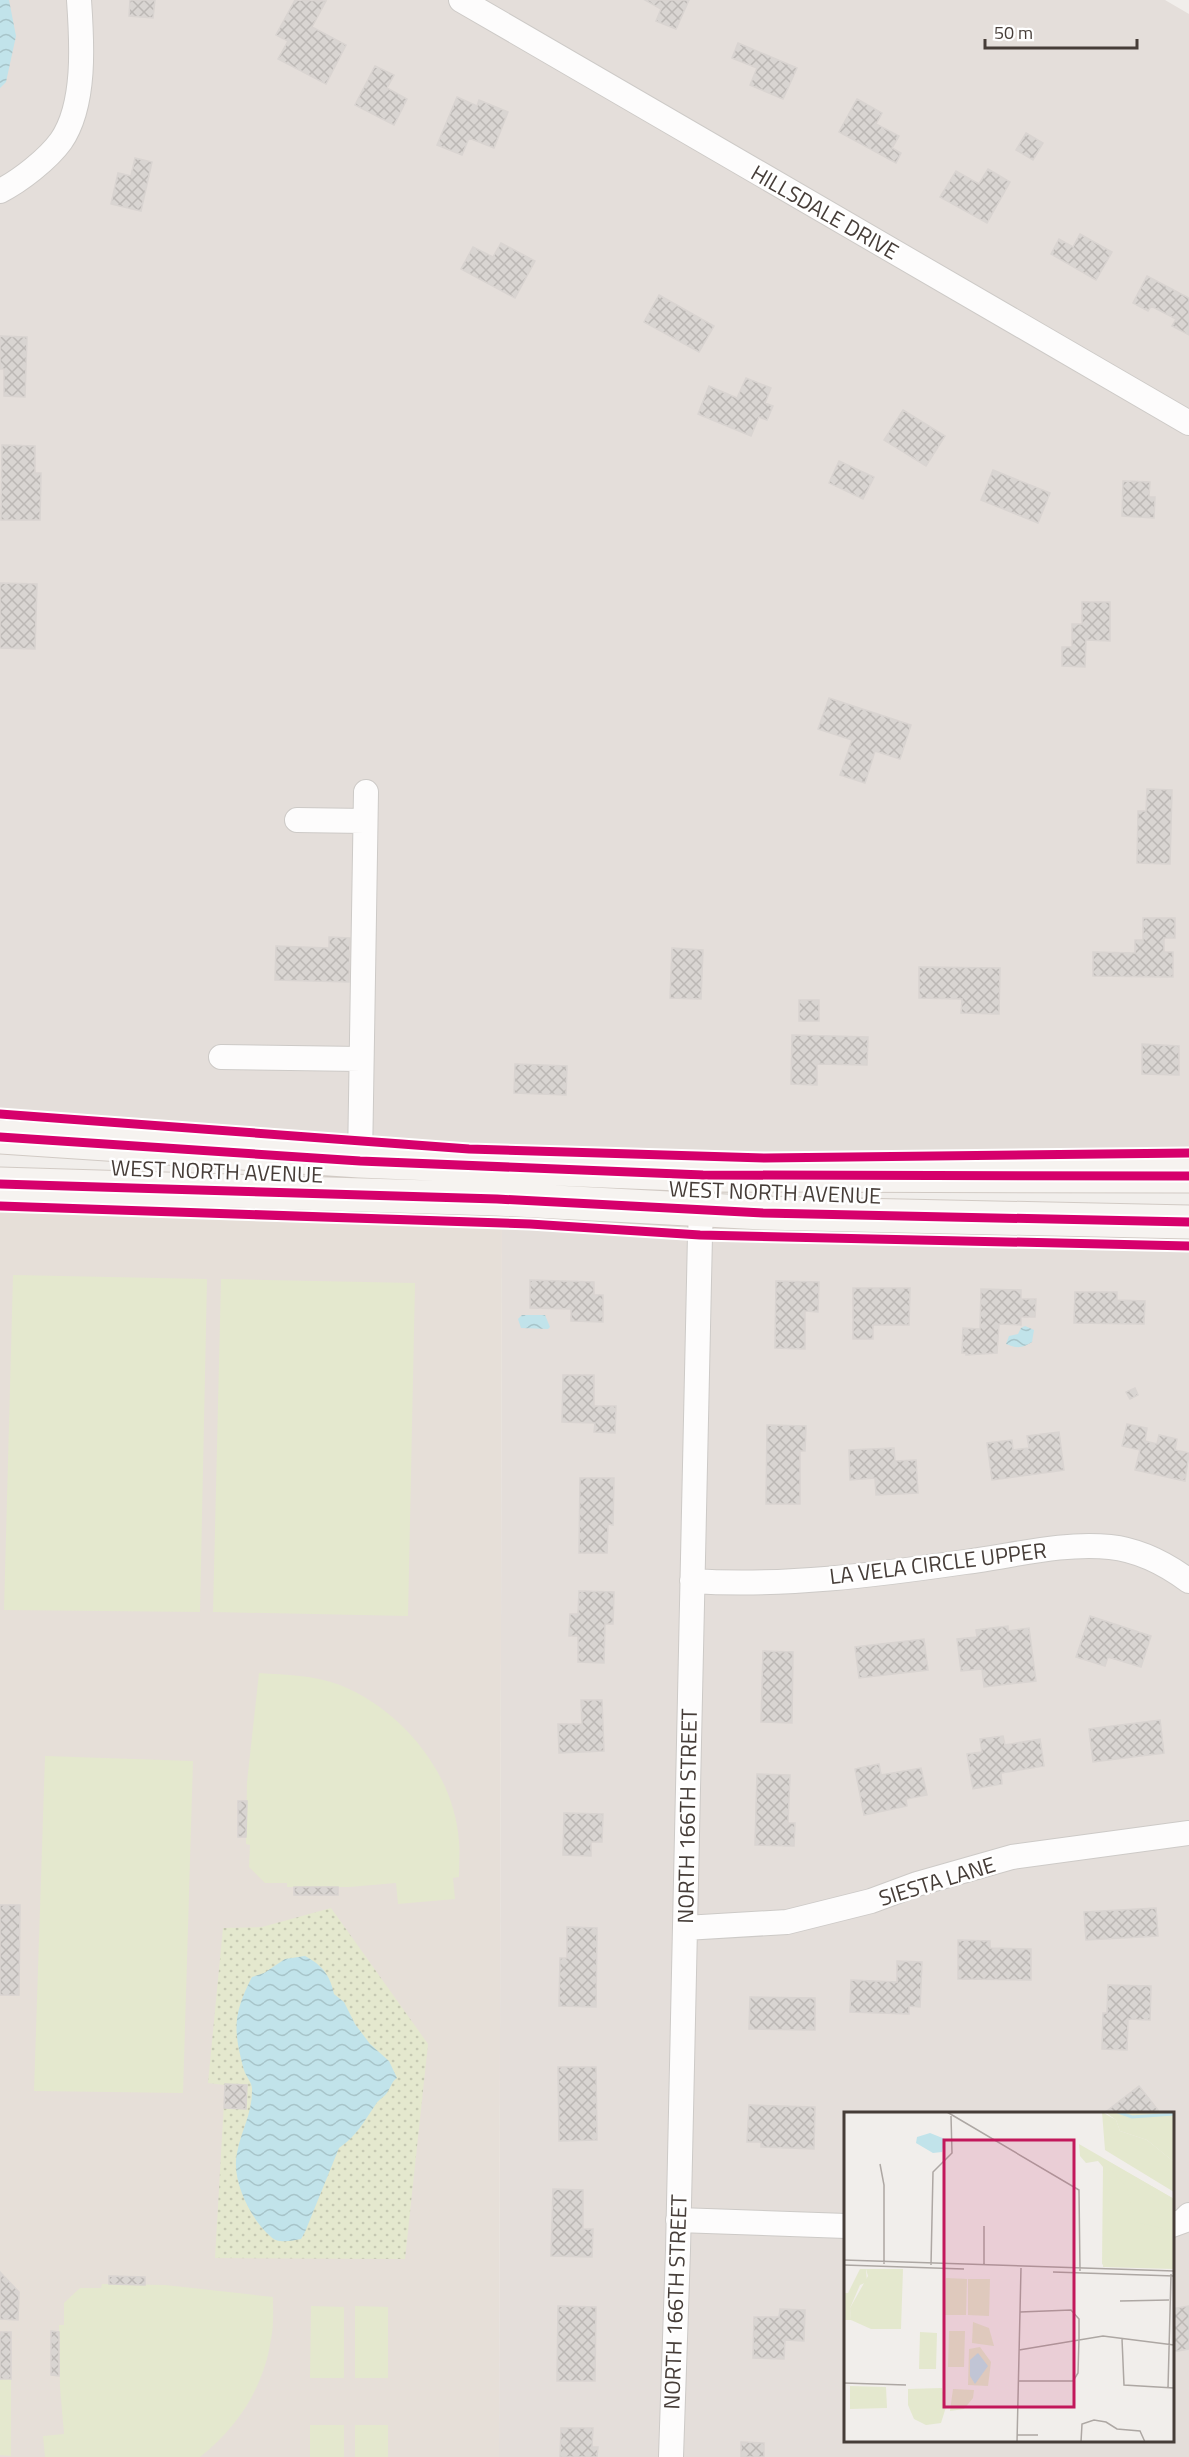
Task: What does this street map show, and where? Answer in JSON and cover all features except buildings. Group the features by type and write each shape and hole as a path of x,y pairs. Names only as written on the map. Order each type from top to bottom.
{"main road":[{"name":"WEST NORTH AVENUE","path":"0,1137 360,1161 704,1175 1189,1176"},
{"name":"WEST NORTH AVENUE","path":"0,1184 497,1199 702,1211 1189,1222"}],"street":[{"path":"0,191 29,172 60,141 68,125 77,98 80,70 79,0"},
{"name":"HILLSDALE DRIVE","path":"461,0 1189,423"},
{"path":"360,1161 366,792"},
{"path":"297,820 365,821"},
{"path":"221,1057 361,1059"},
{"name":"NORTH 166TH STREET","path":"671,2457 704,1175"},
{"name":"LA VELA CIRCLE UPPER","path":"692,1581 719,1583 817,1579 902,1571 1084,1546 1112,1547 1137,1553 1164,1564 1184,1577"},
{"name":"SIESTA LANE","path":"685,1928 787,1922 871,1901 917,1884 1012,1857 1189,1833"},
{"path":"678,2220 844,2226"}],"shaded area":[{"path":"0,0 1165,0 1189,14 1189,1159 769,1161 380,1148 0,1123"},
{"path":"0,1199 502,1215 499,2457 0,2457"},
{"path":"502,1215 878,1233 1063,1233 1189,1237 1189,2457 499,2457"}],"green space":[{"path":"13,1275 207,1279 200,1612 4,1610"},
{"path":"221,1279 415,1283 408,1616 213,1612"},
{"path":"259,1673 310,1677 340,1685 363,1696 404,1727 435,1768 447,1791 455,1816 459,1841 459,1877 453,1878 455,1899 398,1904 396,1883 349,1887 287,1887 287,1883 265,1883 249,1867 250,1845 246,1844 247,1782"},
{"path":"45,1756 193,1761 183,2093 34,2091"},
{"path":"331,1908 428,2044 405,2259 215,2258 225,2085 208,2083 223,1928 262,1927"},
{"path":"102,2284 165,2285 273,2297 272,2334 267,2357 255,2390 226,2433 200,2457 45,2457 43,2436 64,2434 60,2387 59,2325 64,2325 64,2303 80,2288 101,2288"},
{"path":"311,2306 344,2307 344,2378 310,2378"},
{"path":"355,2306 388,2307 388,2378 355,2378"},
{"path":"0,2379 11,2379 11,2456 0,2455"},
{"path":"310,2425 344,2425 344,2457 310,2457"},
{"path":"355,2425 388,2425 388,2457 355,2457"}],"water":[{"path":"0,0 9,0 16,36 6,82 0,88"},
{"path":"522,1315 545,1315 550,1327 548,1329 521,1328 518,1319"},
{"path":"1025,1326 1034,1330 1032,1342 1019,1347 1006,1344 1009,1336 1018,1334"},
{"path":"305,1956 324,1971 334,1994 344,2002 355,2024 370,2044 389,2061 397,2078 355,2133 339,2148 301,2239 280,2241 270,2236 249,2209 237,2175 237,2153 252,2099 252,2088 240,2056 237,2022 241,2002 252,1977 264,1973 285,1959"}],"cycle path":[{"path":"0,1114 469,1149 765,1158 1189,1153"},
{"path":"0,1137 360,1161 703,1175 1189,1176"},
{"path":"0,1184 497,1199 763,1213 1189,1222"},
{"path":"0,1206 530,1224 700,1235 1189,1246"}]}
